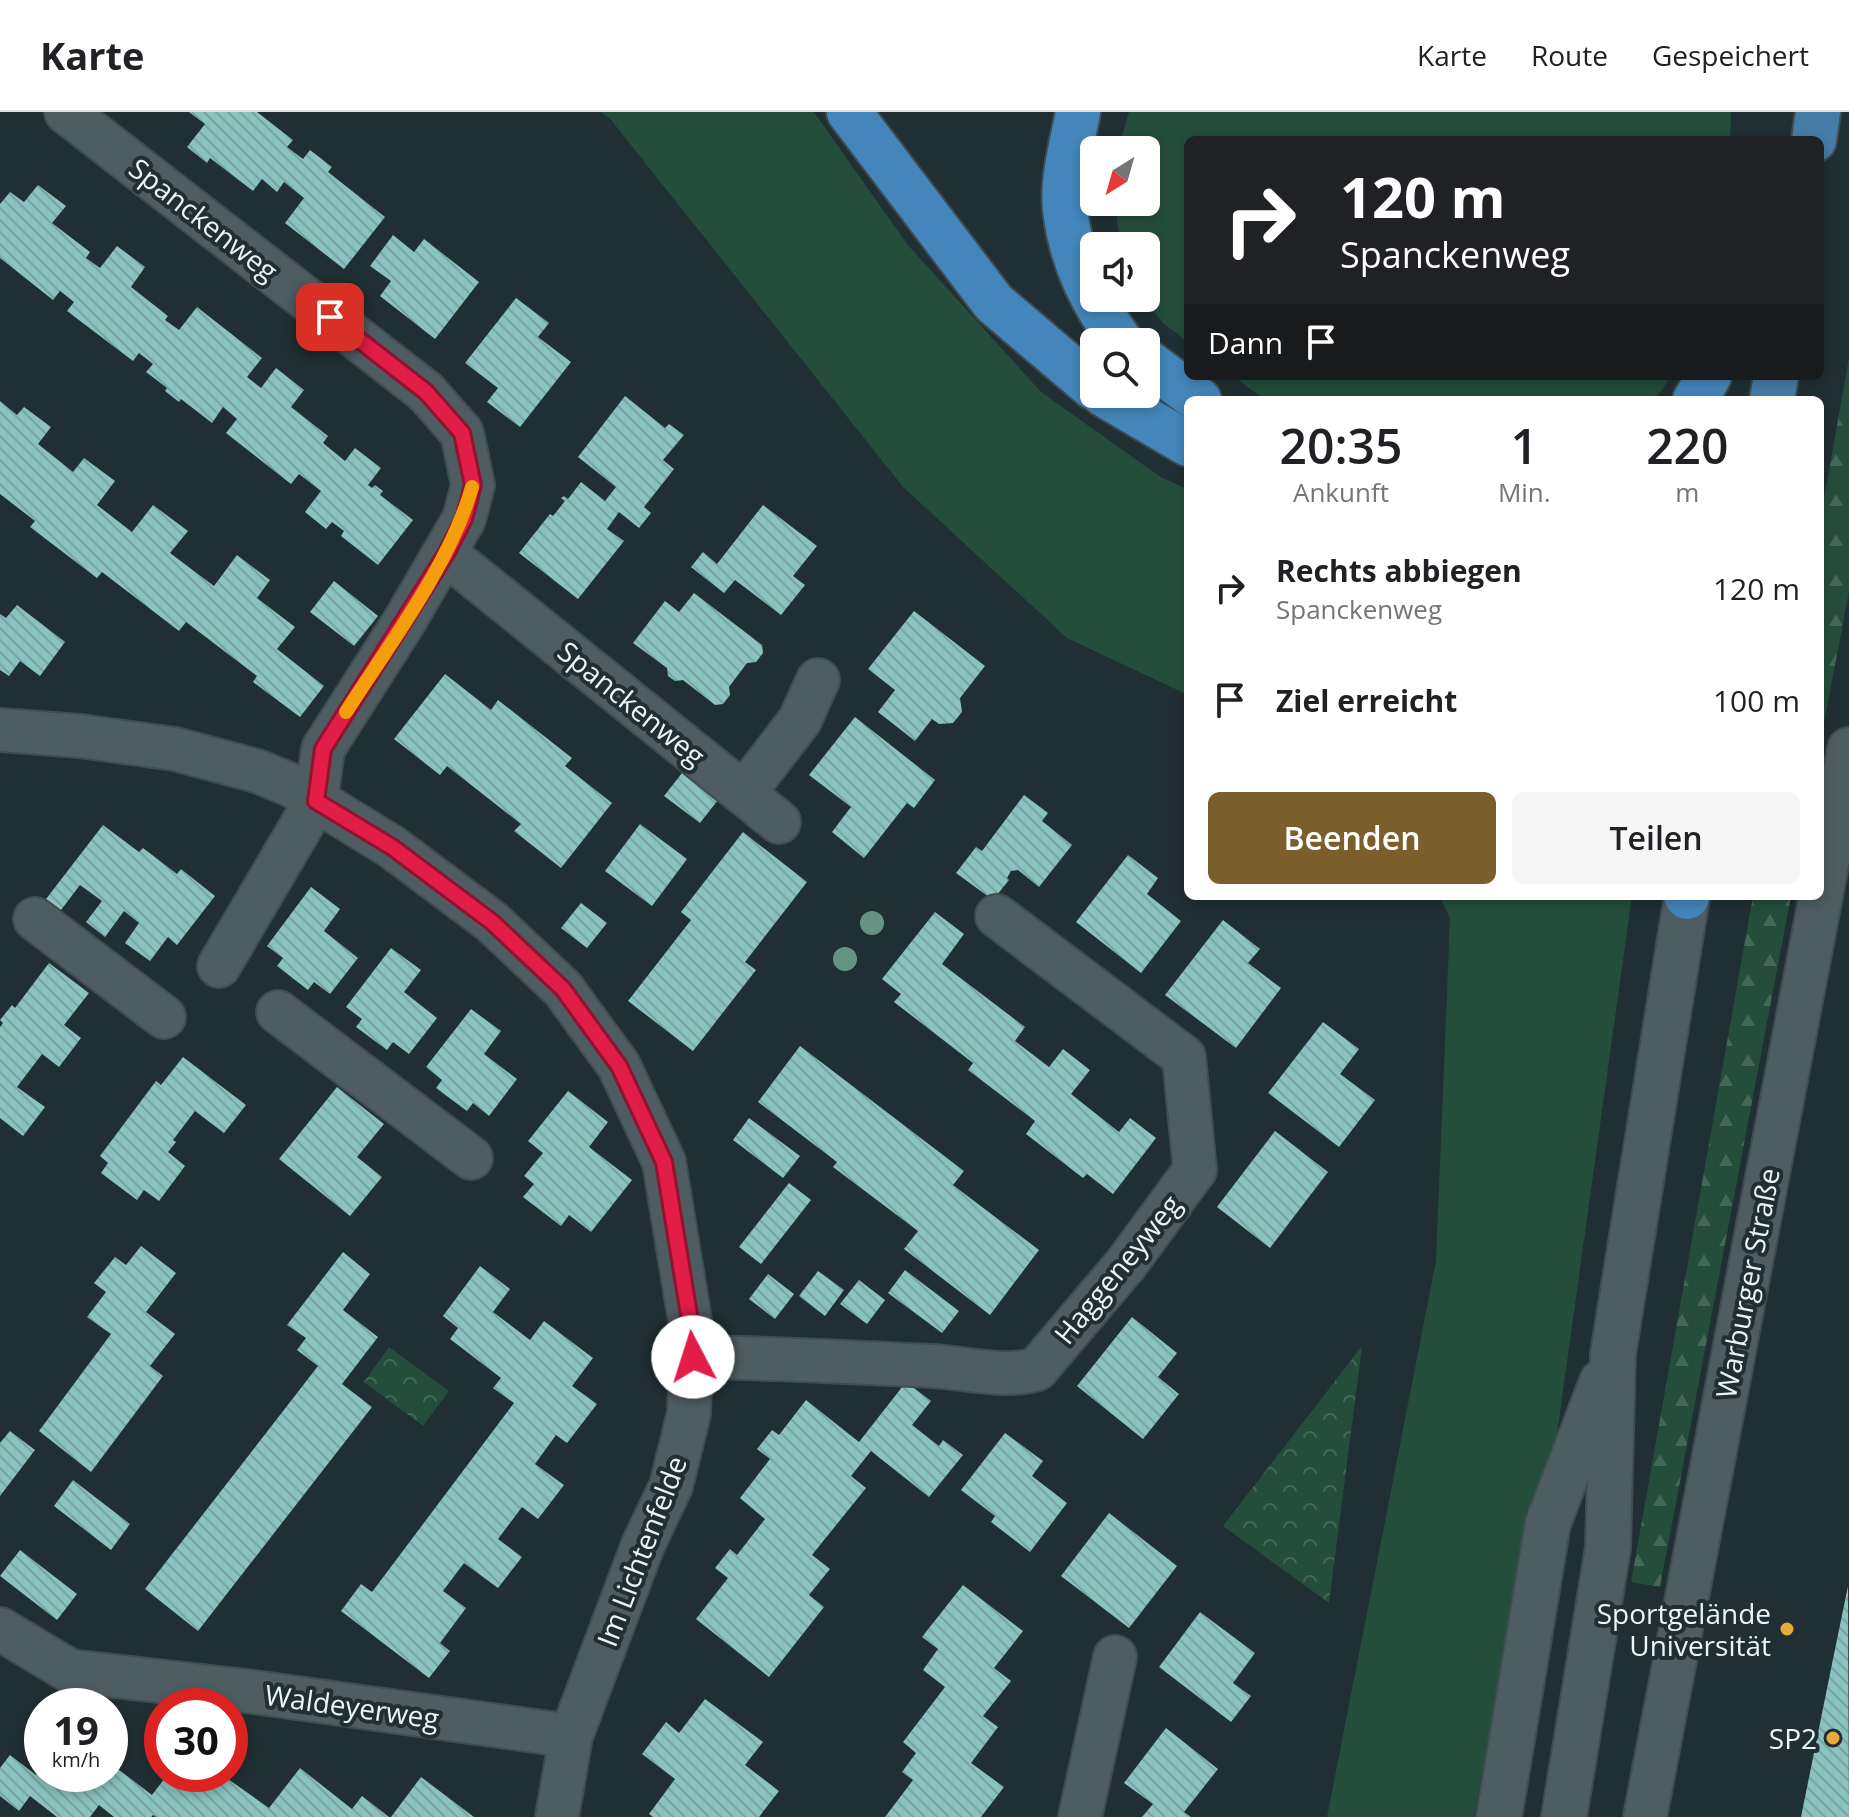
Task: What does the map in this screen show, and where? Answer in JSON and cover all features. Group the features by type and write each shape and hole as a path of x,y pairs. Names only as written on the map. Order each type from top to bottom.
{"highway":[{"path":"849,112 994,303 1080,376"},
{"path":"1078,112 1067,168 1065,215 1082,280 1112,328"},
{"path":"1160,371 1194,396"},
{"path":"1127,408 1184,442"}],"main road":[{"path":"1815,136 1818,112"},
{"path":"1564,1817 1608,1548 1613,1354 1686,900"},
{"path":"1499,1817 1548,1523 1613,1354"}],"street":[{"name":"Spanckenweg","path":"66,112 426,392 462,433 473,485 464,519 446,554 323,749 316,801"},
{"name":"Spanckenweg","path":"446,554 779,822"},
{"path":"744,793 800,720 818,680"},
{"name":"Im Lichtenfelde","path":"0,730 80,736 175,749 257,771 291,785 392,847 492,922 563,989 619,1066 664,1162 692,1333 689,1413 671,1486 643,1545 571,1736 557,1817"},
{"name":"Warburger Straße","path":"1824,880 1849,749"},
{"path":"219,966 316,801"},
{"name":"Warburger Straße","path":"1645,1817 1820,900"},
{"name":"Haggeneyweg","path":"693,1357 804,1359 1021,1374 1037,1369 1126,1264 1195,1170 1184,1057 997,916"},
{"path":"35,919 164,1017"},
{"path":"278,1012 471,1158"},
{"name":"Waldeyerweg","path":"0,1629 70,1671 254,1692 571,1736"},
{"path":"1080,1817 1115,1657"}],"green space":[{"path":"601,112 814,112 907,244 1041,392 1162,478 1184,487 1184,693 1067,638 903,487 611,120"},
{"path":"1129,112 1731,112 1730,136 1184,136 1184,339 1154,312 1160,312 1160,232 1118,232 1117,216 1160,216 1160,136 1122,136"},
{"path":"1849,358 1849,591 1824,723 1824,499"},
{"path":"1238,380 1668,380 1658,396 1260,396"},
{"path":"1441,900 1631,900 1550,1484 1529,1519 1474,1817 1327,1817 1436,1261 1450,918"},
{"path":"1752,900 1790,900 1660,1587 1631,1582"},
{"path":"1362,1346 1329,1603 1223,1526"},
{"path":"389,1347 449,1391 423,1426 364,1382"}],"building":[{"path":"189,112 257,112 293,140 287,147 303,159 310,150 332,167 328,172 385,217 344,269 285,223 304,198 284,182 277,192 262,179 253,191 210,158 207,163 187,147 205,124"},
{"path":"38,185 66,206 52,223 90,252 86,258 100,268 117,246 145,267 131,287 168,316 165,320 179,330 197,307 262,358 247,377 261,388 276,368 304,390 291,407 328,436 323,443 345,461 355,448 381,468 368,485 372,488 375,485 383,491 380,495 413,520 378,565 341,536 344,531 332,522 326,529 305,512 321,491 299,474 291,484 226,433 237,419 223,407 212,423 181,399 179,402 146,372 153,364 139,353 133,361 67,311 74,302 60,291 53,300 0,258 0,204 10,192 24,202"},
{"path":"393,235 414,252 424,239 479,282 435,339 380,296 391,281 370,266"},
{"path":"516,298 549,323 538,337 571,362 520,427 487,402 498,388 465,363"},
{"path":"625,396 665,428 669,424 684,435 663,460 674,469 644,507 651,513 639,528 619,512 607,529 624,541 578,599 519,553 550,514 553,516 565,501 561,498 564,496 568,499 581,482 605,501 616,487 578,457"},
{"path":"0,401 17,415 24,407 51,427 38,444 73,472 84,458 115,481 97,505 132,532 153,505 188,531 170,553 214,586 237,555 270,580 257,598 295,627 277,649 324,686 300,717 253,682 257,676 186,622 179,631 102,572 97,578 30,527 35,521 0,494"},
{"path":"763,505 817,546 793,576 805,585 781,615 735,580 724,593 691,567 703,552 717,564"},
{"path":"334,581 378,616 354,646 310,612"},
{"path":"694,593 762,645 763,653 756,662 747,663 729,687 730,695 723,704 715,705 683,680 675,681 668,676 667,668 633,643 665,601 679,612"},
{"path":"17,605 65,642 40,676 20,661 9,676 0,670 0,614 6,618"},
{"path":"914,611 985,666 960,698 962,712 953,723 939,724 932,719 915,741 878,712 895,690 868,669"},
{"path":"445,674 491,710 498,700 572,758 565,766 612,803 561,868 514,831 521,824 447,766 440,775 394,739"},
{"path":"855,717 935,780 914,808 907,803 864,858 832,832 851,807 809,775"},
{"path":"682,773 718,800 700,823 664,796"},
{"path":"1024,795 1048,813 1042,821 1072,845 1039,887 1018,870 1011,871 1009,880 993,900 956,873 976,847 982,851"},
{"path":"640,824 687,859 652,906 605,871"},
{"path":"103,825 139,852 143,848 177,874 181,869 215,896 177,945 168,937 150,961 125,943 139,923 124,911 105,937 86,922 102,901 80,885 61,910 46,899"},
{"path":"743,832 807,882 745,962 756,970 693,1051 628,1001 691,920 681,912"},
{"path":"1128,855 1158,878 1147,894 1181,921 1141,973 1076,922"},
{"path":"311,887 340,909 324,931 358,958 330,994 314,982 308,990 277,966 283,958 267,946"},
{"path":"581,903 607,923 587,948 561,928"},
{"path":"935,912 964,934 942,964 1025,1027 1015,1041 1049,1067 1063,1049 1090,1070 1071,1094 1119,1132 1130,1118 1156,1138 1113,1194 1087,1174 1083,1178 1026,1134 1035,1121 968,1070 973,1063 894,1002 901,994 882,979"},
{"path":"1223,920 1260,949 1248,963 1281,988 1236,1048 1165,995"},
{"path":"391,948 421,970 404,992 437,1018 409,1054 393,1042 387,1050 356,1027 362,1019 346,1007"},
{"path":"49,963 89,993 64,1025 81,1038 59,1067 42,1054 17,1087 45,1107 23,1136 0,1118 0,1027 3,1023 0,1020 12,1005 15,1008"},
{"path":"471,1009 501,1031 484,1054 517,1079 489,1116 473,1103 467,1111 436,1088 442,1080 426,1067"},
{"path":"1323,1022 1359,1049 1340,1074 1375,1100 1339,1147 1268,1093"},
{"path":"800,1046 964,1171 953,1185 1039,1250 990,1315 904,1249 918,1231 833,1167 837,1162 758,1102"},
{"path":"183,1057 246,1105 224,1133 195,1111 173,1140 176,1142 168,1152 185,1166 159,1201 144,1190 137,1200 101,1173 108,1163 100,1156 156,1081 161,1085"},
{"path":"337,1087 384,1124 357,1157 382,1177 350,1216 279,1159"},
{"path":"568,1091 608,1122 589,1147 632,1180 591,1232 569,1215 561,1226 523,1197 534,1184 524,1176 543,1153 528,1141"},
{"path":"749,1118 800,1156 783,1178 733,1140"},
{"path":"1275,1131 1328,1172 1270,1248 1217,1207"},
{"path":"789,1183 811,1200 761,1264 739,1247"},
{"path":"141,1246 176,1273 146,1312 175,1334 150,1366 163,1376 91,1472 39,1431 111,1334 87,1317 106,1292 94,1283 115,1257 126,1265"},
{"path":"343,1252 370,1274 343,1310 378,1337 342,1384 372,1407 198,1631 145,1589 318,1366 297,1350 306,1338 287,1325"},
{"path":"480,1266 510,1289 493,1312 530,1340 544,1321 593,1358 572,1386 597,1404 567,1443 556,1435 535,1464 564,1485 538,1519 522,1507 498,1539 522,1557 498,1588 464,1563 443,1591 466,1608 440,1643 450,1651 429,1678 341,1611 361,1584 372,1592 514,1403 493,1388 501,1378 450,1339 458,1328 443,1316"},
{"path":"905,1270 959,1311 942,1333 888,1293"},
{"path":"818,1271 844,1290 825,1316 799,1296"},
{"path":"768,1274 794,1294 775,1319 749,1299"},
{"path":"859,1280 885,1300 867,1324 840,1304"},
{"path":"1132,1317 1177,1353 1158,1377 1179,1394 1143,1439 1077,1386"},
{"path":"906,1382 931,1401 912,1425 939,1446 943,1440 963,1455 929,1497 871,1451 851,1476 866,1488 812,1555 830,1569 809,1595 824,1607 769,1677 696,1619 728,1578 715,1568 730,1549 737,1555 765,1519 740,1498 770,1459 757,1449 772,1430 779,1435 806,1400 859,1442"},
{"path":"10,1431 35,1450 0,1496 0,1443"},
{"path":"1005,1433 1043,1461 1032,1476 1067,1503 1030,1552 991,1522 995,1516 961,1490"},
{"path":"73,1480 130,1524 111,1550 54,1506"},
{"path":"1109,1513 1177,1566 1129,1628 1061,1576"},
{"path":"20,1550 77,1594 57,1620 0,1576"},
{"path":"963,1585 1023,1631 994,1668 1011,1681 983,1716 998,1727 971,1763 1004,1787 981,1817 885,1817 913,1780 902,1772 916,1753 903,1742 945,1687 923,1670 938,1649 922,1637"},
{"name":"SP2","path":"1848,1586 1849,1817 1801,1817 1833,1659"},
{"path":"1200,1612 1255,1653 1233,1683 1251,1696 1231,1722 1159,1667"},
{"path":"705,1699 763,1742 745,1765 779,1791 759,1817 653,1817 649,1814 675,1779 642,1754 666,1722 679,1733"},
{"path":"1166,1728 1218,1769 1184,1812 1191,1817 1142,1817 1153,1804 1124,1783"},
{"path":"10,1755 24,1766 24,1792 128,1792 128,1777 144,1792 152,1795 154,1792 246,1792 269,1808 300,1768 352,1809 362,1796 389,1817 114,1817 99,1805 90,1817 57,1817 30,1796 19,1811 0,1796 0,1768"},
{"path":"421,1777 474,1817 391,1817"}],"slow traffic":[{"path":"346,712 446,554 464,519 472,487"}],"place":[{"name":"Sportgelände Universität","path":"1787,1629"},
{"name":"SP2","path":"1833,1738"}],"route":[{"path":"330,317 426,392 462,433 473,485 464,519 446,554 323,749 316,801 392,847 492,922 563,989 619,1066 664,1162 692,1333 693,1357"}]}
